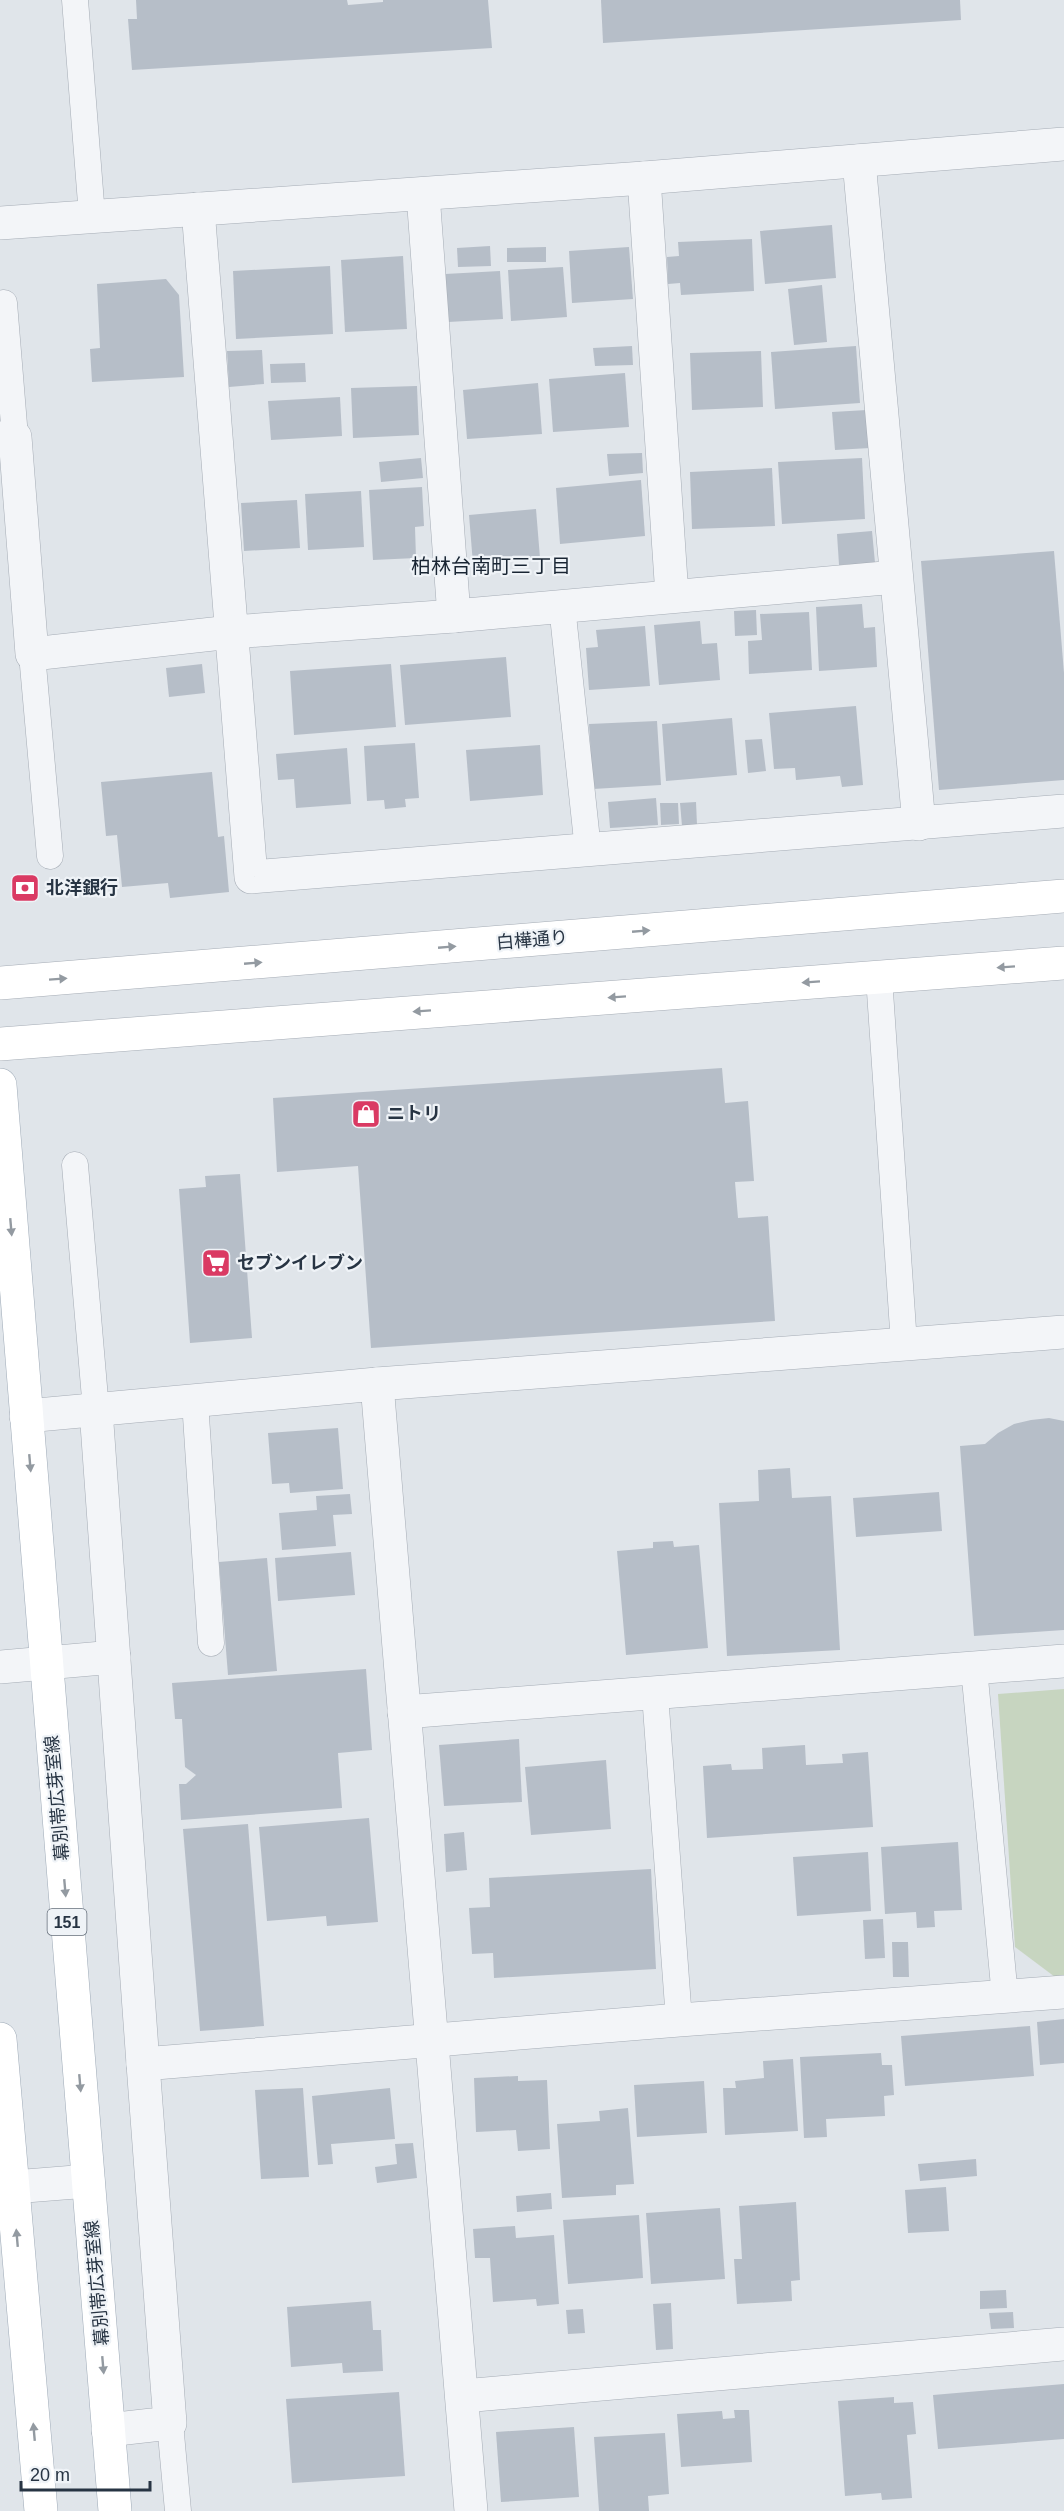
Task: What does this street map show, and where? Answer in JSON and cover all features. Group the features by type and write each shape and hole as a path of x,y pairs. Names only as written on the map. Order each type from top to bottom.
{"street":[{"path":"0,223 644,178 1064,144"},
{"path":"860,161 920,824"},
{"path":"644,178 672,596"},
{"path":"423,194 454,615"},
{"path":"198,209 251,877 1064,811"},
{"path":"8,438 32,654 231,632 896,577"},
{"name":"白樺通り","path":"0,983 1064,896"},
{"path":"0,1044 1064,963"},
{"name":"幕別帯広芽室線","path":"0,1085 115,2511"},
{"path":"26,1416 377,1384 1064,1332"},
{"path":"377,1384 471,2511"},
{"path":"96,1410 170,2423 108,2430"},
{"path":"0,1667 114,1657"},
{"path":"404,1712 1064,1661"},
{"path":"143,2064 432,2039 1064,1992"},
{"path":"0,2039 7,2188 41,2511"},
{"path":"7,2188 88,2181"},
{"path":"463,2396 1064,2344"}],"lane":[{"path":"75,0 92,216"},
{"path":"4,303 8,438"},
{"path":"562,606 588,850"},
{"path":"32,654 50,856"},
{"path":"879,977 904,1344"},
{"path":"75,1165 96,1410"},
{"path":"195,1401 211,1643"},
{"path":"974,1668 1005,1997"},
{"path":"655,1694 679,2020"},
{"path":"170,2423 178,2511"}],"green space":[{"path":"1064,1689 1064,1979 1059,1980 1015,1947 998,1694"}],"building":[{"path":"136,0 347,0 348,5 383,2 383,0 488,0 492,48 132,70 128,19 137,19"},
{"path":"601,0 960,0 961,20 603,43"},
{"path":"832,225 836,278 765,284 760,231"},
{"path":"752,239 754,291 681,295 680,283 668,284 667,257 679,256 678,242"},
{"path":"490,246 491,266 458,267 457,248"},
{"path":"546,247 546,262 507,262 507,248"},
{"path":"629,247 633,299 572,303 569,251"},
{"path":"403,256 407,329 345,332 341,260"},
{"path":"330,266 333,334 236,339 233,271"},
{"path":"563,267 567,317 511,321 508,270"},
{"path":"500,271 503,319 448,322 445,274"},
{"path":"166,279 179,295 184,377 92,382 90,349 100,348 97,284"},
{"path":"822,285 827,342 794,345 788,289"},
{"path":"632,346 633,365 595,366 593,348"},
{"path":"856,346 860,403 775,409 771,352"},
{"path":"262,350 264,384 229,387 227,351"},
{"path":"761,351 763,407 692,410 690,353"},
{"path":"305,363 306,382 271,383 270,364"},
{"path":"625,373 629,427 553,432 549,379"},
{"path":"538,383 542,434 467,439 463,390"},
{"path":"417,386 419,435 353,438 351,388"},
{"path":"340,397 342,436 271,440 268,401"},
{"path":"867,410 870,448 835,450 832,412"},
{"path":"642,453 643,473 609,476 607,454"},
{"path":"421,458 423,478 381,482 379,462"},
{"path":"862,458 865,519 782,524 778,462"},
{"path":"772,468 775,526 692,529 690,472"},
{"path":"641,480 645,536 560,544 556,488"},
{"path":"422,487 424,526 415,527 416,558 373,560 369,490"},
{"path":"361,491 364,547 308,550 305,494"},
{"path":"297,500 300,548 244,551 241,503"},
{"path":"536,509 540,558 473,564 469,515"},
{"path":"872,531 875,563 839,565 837,534"},
{"path":"1054,551 1064,673 1064,780 939,790 921,561"},
{"path":"862,604 864,628 875,627 877,667 819,671 816,607"},
{"path":"756,610 757,635 735,636 734,611"},
{"path":"809,612 812,670 749,674 748,641 762,640 760,614"},
{"path":"700,621 702,644 717,643 720,680 659,685 654,625"},
{"path":"645,626 650,686 589,690 586,648 598,647 596,630"},
{"path":"506,657 511,717 405,725 400,665"},
{"path":"202,664 205,693 169,697 166,668"},
{"path":"391,664 396,727 294,735 290,671"},
{"path":"856,706 863,785 842,787 840,776 796,780 795,768 774,769 769,713"},
{"path":"732,718 737,775 666,781 662,724"},
{"path":"657,721 661,785 593,789 589,724"},
{"path":"762,739 766,771 748,773 745,740"},
{"path":"415,743 419,798 405,799 406,807 385,809 384,800 367,801 364,746"},
{"path":"540,745 543,795 470,801 466,750"},
{"path":"347,748 351,804 296,808 294,779 278,780 276,754"},
{"path":"212,772 218,837 224,836 229,892 170,898 168,883 122,887 117,835 106,836 101,782"},
{"path":"656,798 658,825 610,828 608,802"},
{"path":"696,802 697,825 682,826 680,803"},
{"path":"660,803 678,803 679,824 661,825"},
{"path":"722,1068 725,1103 748,1101 754,1181 735,1182 738,1218 768,1216 775,1321 371,1348 358,1166 277,1172 273,1098"},
{"name":"セブンイレブン","path":"240,1174 252,1338 190,1343 179,1189 206,1187 205,1176"},
{"path":"1049,1418 1064,1421 1064,1630 974,1636 960,1446 985,1444 1014,1424"},
{"path":"338,1428 343,1489 290,1493 289,1483 272,1484 268,1433"},
{"path":"790,1468 792,1498 831,1496 840,1650 727,1656 719,1503 759,1501 758,1470"},
{"path":"939,1492 942,1531 856,1537 853,1498"},
{"path":"350,1494 352,1514 333,1515 336,1546 282,1550 279,1513 317,1510 316,1496"},
{"path":"673,1541 674,1547 699,1545 708,1648 626,1655 617,1551 653,1548 653,1542"},
{"path":"351,1552 355,1595 278,1601 275,1558"},
{"path":"267,1558 277,1671 228,1675 219,1562"},
{"path":"366,1669 372,1750 338,1753 342,1808 181,1820 179,1784 186,1784 196,1775 185,1767 182,1719 175,1719 172,1683"},
{"path":"519,1739 522,1802 444,1806 439,1745"},
{"path":"805,1745 806,1765 843,1763 842,1754 868,1752 873,1827 707,1838 703,1766 731,1764 732,1770 763,1769 762,1748"},
{"path":"606,1760 611,1829 531,1835 525,1767"},
{"path":"369,1818 378,1922 327,1926 326,1916 267,1921 259,1827"},
{"path":"248,1824 264,2026 200,2031 183,1829"},
{"path":"464,1832 467,1870 446,1872 444,1834"},
{"path":"958,1842 962,1910 934,1911 935,1927 917,1928 916,1912 885,1914 881,1847"},
{"path":"868,1852 871,1911 797,1916 793,1857"},
{"path":"651,1869 656,1969 494,1978 493,1953 472,1954 469,1908 490,1907 489,1878"},
{"path":"883,1919 885,1958 865,1959 863,1920"},
{"path":"892,1942 908,1942 909,1977 893,1977"},
{"path":"1064,2019 1064,2063 1040,2065 1037,2022"},
{"path":"1030,2026 1034,2076 905,2086 901,2036"},
{"path":"881,2053 882,2065 892,2065 894,2095 884,2096 885,2116 826,2119 827,2137 804,2138 800,2057"},
{"path":"793,2059 798,2131 725,2135 723,2088 736,2088 735,2081 764,2078 763,2061"},
{"path":"518,2076 518,2081 547,2080 550,2149 518,2151 516,2130 476,2132 474,2078"},
{"path":"704,2081 707,2133 637,2137 634,2085"},
{"path":"303,2088 309,2177 261,2179 255,2090"},
{"path":"390,2088 395,2139 331,2144 333,2164 318,2165 312,2096"},
{"path":"628,2108 634,2184 616,2185 616,2195 562,2198 557,2124 600,2121 599,2111"},
{"path":"413,2143 417,2178 377,2183 375,2167 397,2164 395,2144"},
{"path":"976,2159 977,2176 920,2181 918,2164"},
{"path":"946,2187 949,2231 908,2233 905,2190"},
{"path":"551,2193 552,2209 517,2212 516,2196"},
{"path":"796,2202 800,2280 791,2281 792,2301 737,2304 734,2259 742,2259 739,2206"},
{"path":"720,2208 725,2279 651,2284 646,2213"},
{"path":"639,2215 643,2278 568,2284 563,2220"},
{"path":"515,2226 516,2238 554,2235 559,2304 537,2306 536,2299 493,2302 490,2258 475,2258 473,2229"},
{"path":"1006,2290 1007,2308 980,2309 980,2291"},
{"path":"371,2301 373,2330 381,2330 383,2371 343,2373 342,2363 291,2367 287,2307"},
{"path":"671,2303 673,2349 656,2350 653,2304"},
{"path":"583,2309 585,2333 568,2334 566,2310"},
{"path":"1013,2312 1014,2328 991,2329 989,2313"},
{"path":"1064,2384 1064,2439 938,2449 933,2395"},
{"path":"399,2392 405,2476 292,2483 286,2399"},
{"path":"894,2397 894,2403 913,2402 916,2434 907,2435 912,2498 882,2500 881,2493 845,2496 838,2401"},
{"path":"734,2410 749,2410 752,2462 681,2467 677,2414 722,2411 723,2419 735,2418"},
{"path":"574,2427 579,2497 501,2502 496,2432"},
{"path":"665,2433 669,2494 648,2496 649,2511 599,2511 594,2437"}],"place":[{"name":"北洋銀行","path":"25,888"},
{"name":"ニトリ","path":"366,1114"},
{"name":"セブンイレブン","path":"216,1263"}],"district":[{"name":"柏林台南町三丁目","path":"491,566"}]}
